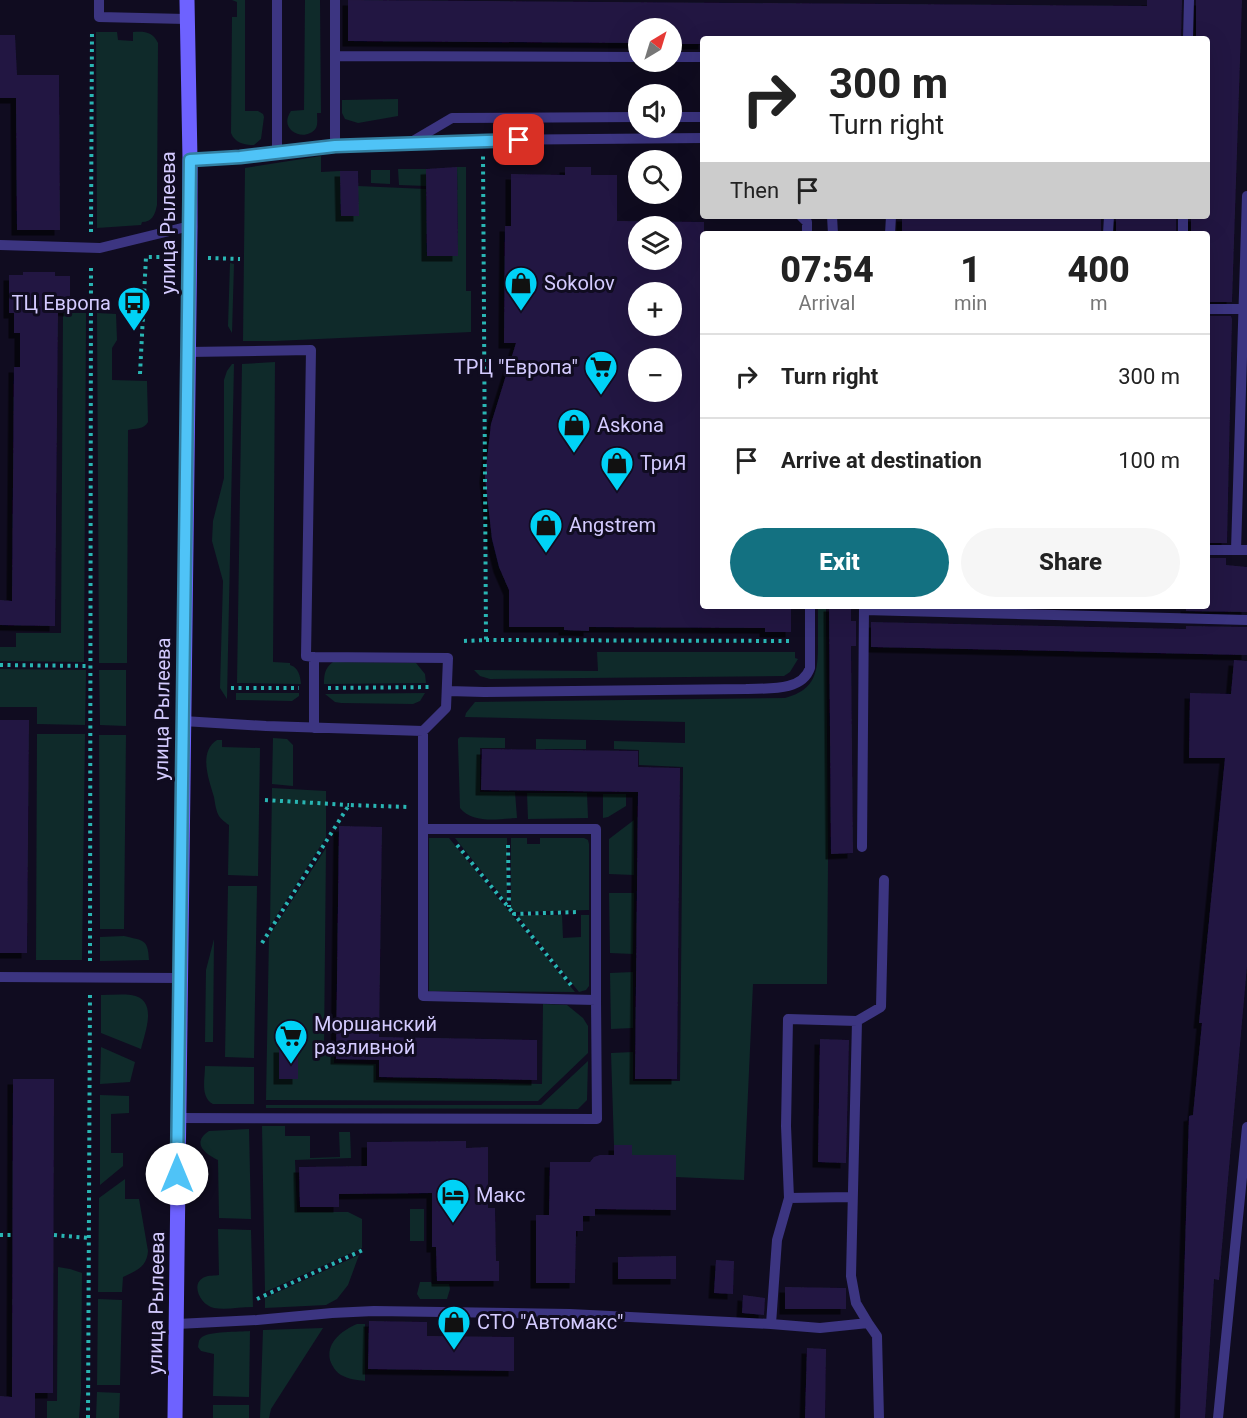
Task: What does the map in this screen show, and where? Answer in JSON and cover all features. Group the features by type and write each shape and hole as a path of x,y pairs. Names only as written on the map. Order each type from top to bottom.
{"main road":[{"name":"улица Рылеева","path":"175,1418 190,226 187,0"}],"lane":[{"path":"99,0 99,17 186,19"},
{"path":"277,0 277,152"},
{"path":"335,0 335,146"},
{"path":"1188,36 1189,0"},
{"path":"335,56 628,57"},
{"path":"682,57 700,57"},
{"path":"410,143 452,118 628,117"},
{"path":"682,117 700,117"},
{"path":"190,160 240,157 335,146 483,140 700,138"},
{"path":"1210,550 1241,550 1247,196"},
{"path":"0,245 100,248 190,226"},
{"path":"1210,309 1245,309"},
{"path":"188,352 311,350 306,656 448,658 446,708 423,731 423,996 596,1000"},
{"path":"448,689 484,692 746,689 789,686 804,680 810,668 810,609"},
{"path":"862,847 864,609"},
{"path":"895,609 1247,620"},
{"path":"1176,609 1176,618"},
{"path":"314,657 315,728"},
{"path":"183,721 423,731"},
{"path":"178,1118 597,1119 596,829 423,830"},
{"path":"771,1324 777,1240 789,1197 786,1126 788,1019 857,1021 880,1007 884,880"},
{"path":"0,977 180,978"},
{"path":"857,1021 851,1276 856,1303 877,1336 879,1418"},
{"path":"1218,1418 1247,1128"},
{"path":"789,1197 852,1197"},
{"path":"177,1324 374,1311 570,1314 820,1328 868,1323"}],"path":[{"path":"88,1418 92,22 99,17"},
{"path":"483,140 486,640"},
{"path":"140,374 146,257 240,259"},
{"path":"464,641 790,641"},
{"path":"0,665 90,666"},
{"path":"231,688 448,689"},
{"path":"265,800 423,807"},
{"path":"262,943 349,805"},
{"path":"444,830 583,999"},
{"path":"508,830 509,907"},
{"path":"514,914 596,912"},
{"path":"0,1235 12,1235"},
{"path":"54,1235 88,1238"},
{"path":"257,1299 365,1249"}],"green space":[{"path":"232,0 245,0 245,111 258,111 264,117 261,139 254,145 240,143 231,133 232,17 237,17 237,2"},
{"path":"305,0 320,0 321,113 317,113 316,128 306,134 300,134 290,129 288,118 291,111 304,110"},
{"path":"96,32 117,32 118,40 133,41 133,32 145,32 154,36 158,43 157,205 152,217 142,222 141,225 97,228"},
{"path":"398,99 398,116 358,123 345,119 342,113 342,100"},
{"path":"321,156 321,172 340,171 358,186 426,189 427,256 458,256 457,167 466,167 466,291 471,291 471,332 243,341 245,168"},
{"path":"398,169 426,169 426,186 399,185"},
{"path":"371,170 390,170 390,184 371,183"},
{"path":"230,263 234,264 232,333 228,326"},
{"path":"63,313 86,313 84,662 0,661 0,647 16,647 16,633 61,633"},
{"path":"97,313 116,314 117,340 112,348 112,380 147,381 148,422 142,428 128,430 127,663 99,663"},
{"path":"275,362 273,662 290,663 299,673 301,684 237,683 242,364"},
{"path":"234,364 227,699 220,688 223,581 212,541 213,521 224,478 224,380"},
{"path":"818,609 826,609 827,984 753,984 744,1180 676,1177 632,1155 632,1145 614,1145 611,1053 633,1052 633,1081 680,1081 683,767 639,765 639,750 614,749 614,741 685,743 685,722 465,717 466,713 475,702 785,698 809,685 816,671"},
{"path":"597,652 795,652 795,658 798,659 790,672 784,676 490,679 480,676 474,670 598,671"},
{"path":"333,662 416,663 425,674 426,683 324,684 328,667"},
{"path":"0,669 86,670 85,725 37,724 37,707 0,707"},
{"path":"99,670 126,670 126,726 100,725"},
{"path":"236,693 299,693 299,696 292,701 236,700"},
{"path":"425,693 420,701 413,704 341,703 335,702 325,694"},
{"path":"37,734 85,734 82,960 36,960"},
{"path":"99,735 126,735 124,929 100,929"},
{"path":"460,737 505,738 505,748 480,748 480,792 515,792 517,818 479,818 465,813 460,808 458,739"},
{"path":"273,738 287,739 293,745 293,786 272,784"},
{"path":"536,739 586,740 586,749 536,749"},
{"path":"217,740 222,740 222,747 260,748 258,876 228,875 229,825 217,812 206,767 208,752"},
{"path":"272,788 326,791 326,837 270,926"},
{"path":"527,793 587,793 588,818 528,819"},
{"path":"603,794 626,794 626,806 603,818"},
{"path":"634,820 634,875 609,874 609,839"},
{"path":"429,838 449,838 575,992 429,991"},
{"path":"455,838 507,838 507,903"},
{"path":"511,838 527,838 527,844 540,844 540,838 584,838 588,840 589,910 514,912 511,907"},
{"path":"326,848 324,1049 334,1049 334,1063 376,1064 376,1080 542,1084 543,1004 567,1005 583,1018 588,1026 588,1053 538,1101 266,1100 269,936"},
{"path":"228,886 257,886 254,1058 225,1057"},
{"path":"609,893 634,893 633,954 610,953"},
{"path":"517,915 562,915 563,938 581,937 581,915 589,915 589,986 586,990 579,992"},
{"path":"124,936 146,944 149,960 100,961 100,937"},
{"path":"214,939 213,1042 205,1042 206,970"},
{"path":"633,972 633,1028 611,1029 610,973"},
{"path":"101,995 131,995 140,998 145,1003 148,1017 141,1049 101,1033"},
{"path":"101,1047 135,1062 130,1082 100,1084"},
{"path":"588,1061 587,1100 578,1109 266,1108 266,1105 541,1105"},
{"path":"205,1066 254,1067 254,1104 213,1104 209,1101 204,1087"},
{"path":"100,1095 129,1096 129,1113 111,1114 111,1153 123,1153 123,1166 100,1185"},
{"path":"262,1126 285,1126 285,1136 310,1136 310,1158 340,1157 339,1132 350,1132 351,1158 295,1160 297,1212 348,1212 362,1219 362,1248 265,1292"},
{"path":"249,1129 251,1219 219,1218 218,1160 202,1148 201,1140 209,1131"},
{"path":"125,1179 125,1199 139,1199 148,1251 146,1261 140,1268 123,1277 122,1292 98,1292 99,1198"},
{"path":"410,1209 424,1209 424,1241 410,1241"},
{"path":"218,1229 251,1230 253,1307 214,1308 201,1299 197,1289 200,1280 206,1276 219,1275"},
{"path":"359,1255 348,1285 337,1299 326,1305 265,1308 265,1298"},
{"path":"58,1267 82,1273 79,1418 47,1418 47,1401 57,1401"},
{"path":"420,1282 449,1284 447,1299 420,1299 417,1294"},
{"path":"98,1299 122,1300 120,1385 97,1385"},
{"path":"357,1324 365,1324 365,1381 337,1372 329,1354 333,1342 341,1333"},
{"path":"323,1328 271,1409 269,1418 260,1418 263,1330"},
{"path":"250,1331 249,1397 213,1396 214,1354 201,1351 198,1347 199,1340 210,1334"},
{"path":"97,1392 120,1393 119,1418 96,1418"},
{"path":"213,1405 249,1405 249,1418 213,1418"}],"building":[{"path":"348,0 1147,6 1147,0 1182,0 1181,36 700,36 700,44 682,44 682,18 628,18 628,43 348,41"},
{"path":"1196,0 1242,0 1232,302 1210,302 1210,231 1191,231 1191,219 1210,219 1210,36 1196,36"},
{"path":"0,35 15,35 17,75 59,75 60,230 17,230 16,98 0,98"},
{"path":"457,167 458,256 427,256 426,169"},
{"name":"ТРЦ \"Европа\"","path":"565,167 591,167 591,175 617,175 617,221 628,221 628,270 682,270 682,222 704,222 704,231 700,231 700,609 791,609 791,632 765,632 765,628 589,627 589,631 564,630 564,627 509,627 509,590 499,567 492,539 485,477 491,424 516,343 504,343 505,226 511,226 511,174 565,175"},
{"path":"340,171 358,171 359,216 341,216"},
{"path":"902,219 1101,219 1101,231 902,231"},
{"path":"1116,219 1176,219 1176,231 1116,231"},
{"path":"23,272 55,272 55,276 70,276 70,311 58,310 55,626 0,625 0,600 12,601 14,367 20,367 20,333 14,333 14,313 9,313 9,275 23,275"},
{"path":"1210,316 1231,316 1232,319 1227,543 1210,543"},
{"path":"1210,558 1226,558 1226,565 1247,567 1247,612 1186,611 1186,609 1210,609"},
{"path":"829,609 851,609 851,621 856,621 856,646 851,646 853,853 831,854"},
{"path":"871,622 1186,629 1186,626 1247,627 1247,655 871,647"},
{"path":"1234,660 1247,661 1247,966 1219,1280 1214,1279 1205,1418 1180,1418 1189,1116 1193,1115 1202,1023 1199,1023 1225,758 1189,758 1190,693 1231,694"},
{"path":"0,720 29,720 27,953 0,953"},
{"path":"482,749 638,751 638,767 680,768 677,1079 635,1079 638,792 481,790"},
{"path":"339,826 382,827 379,1037 537,1040 537,1080 379,1077 379,1060 336,1059"},
{"path":"820,1039 849,1040 846,1163 818,1162"},
{"path":"279,1047 298,1047 298,1079 279,1079"},
{"path":"13,1079 54,1079 53,1393 35,1393 35,1418 0,1418 0,1396 12,1397"},
{"path":"466,1141 466,1148 488,1147 488,1208 495,1208 496,1261 499,1261 499,1281 437,1281 436,1247 432,1247 432,1193 339,1194 339,1207 300,1207 299,1167 367,1166 367,1142"},
{"path":"614,1145 632,1145 632,1155 676,1155 676,1210 595,1209 595,1216 583,1216 583,1231 576,1231 575,1283 536,1283 536,1215 549,1215 550,1162 590,1162 594,1157 600,1155 614,1155"},
{"path":"676,1256 676,1279 618,1279 618,1257"},
{"path":"716,1260 734,1261 733,1294 714,1293"},
{"path":"785,1287 846,1288 846,1309 785,1309"},
{"path":"743,1295 765,1298 764,1315 742,1313"},
{"path":"369,1321 427,1322 427,1336 514,1337 514,1371 368,1369"},
{"path":"807,1348 826,1349 825,1418 805,1418"}],"place":[{"name":"Sokolov","path":"521,312"},
{"name":"ТЦ Европа","path":"134,332"},
{"name":"ТРЦ \"Европа\"","path":"601,396"},
{"name":"Askona","path":"574,454"},
{"name":"ТриЯ","path":"617,492"},
{"name":"Angstrem","path":"546,554"},
{"name":"Моршанский разливной","path":"291,1065"},
{"name":"Макс","path":"453,1224"},
{"name":"СТО \"Автомакс\"","path":"454,1351"}],"route":[{"path":"177,1174 190,160 240,157 335,146 519,140"}]}
